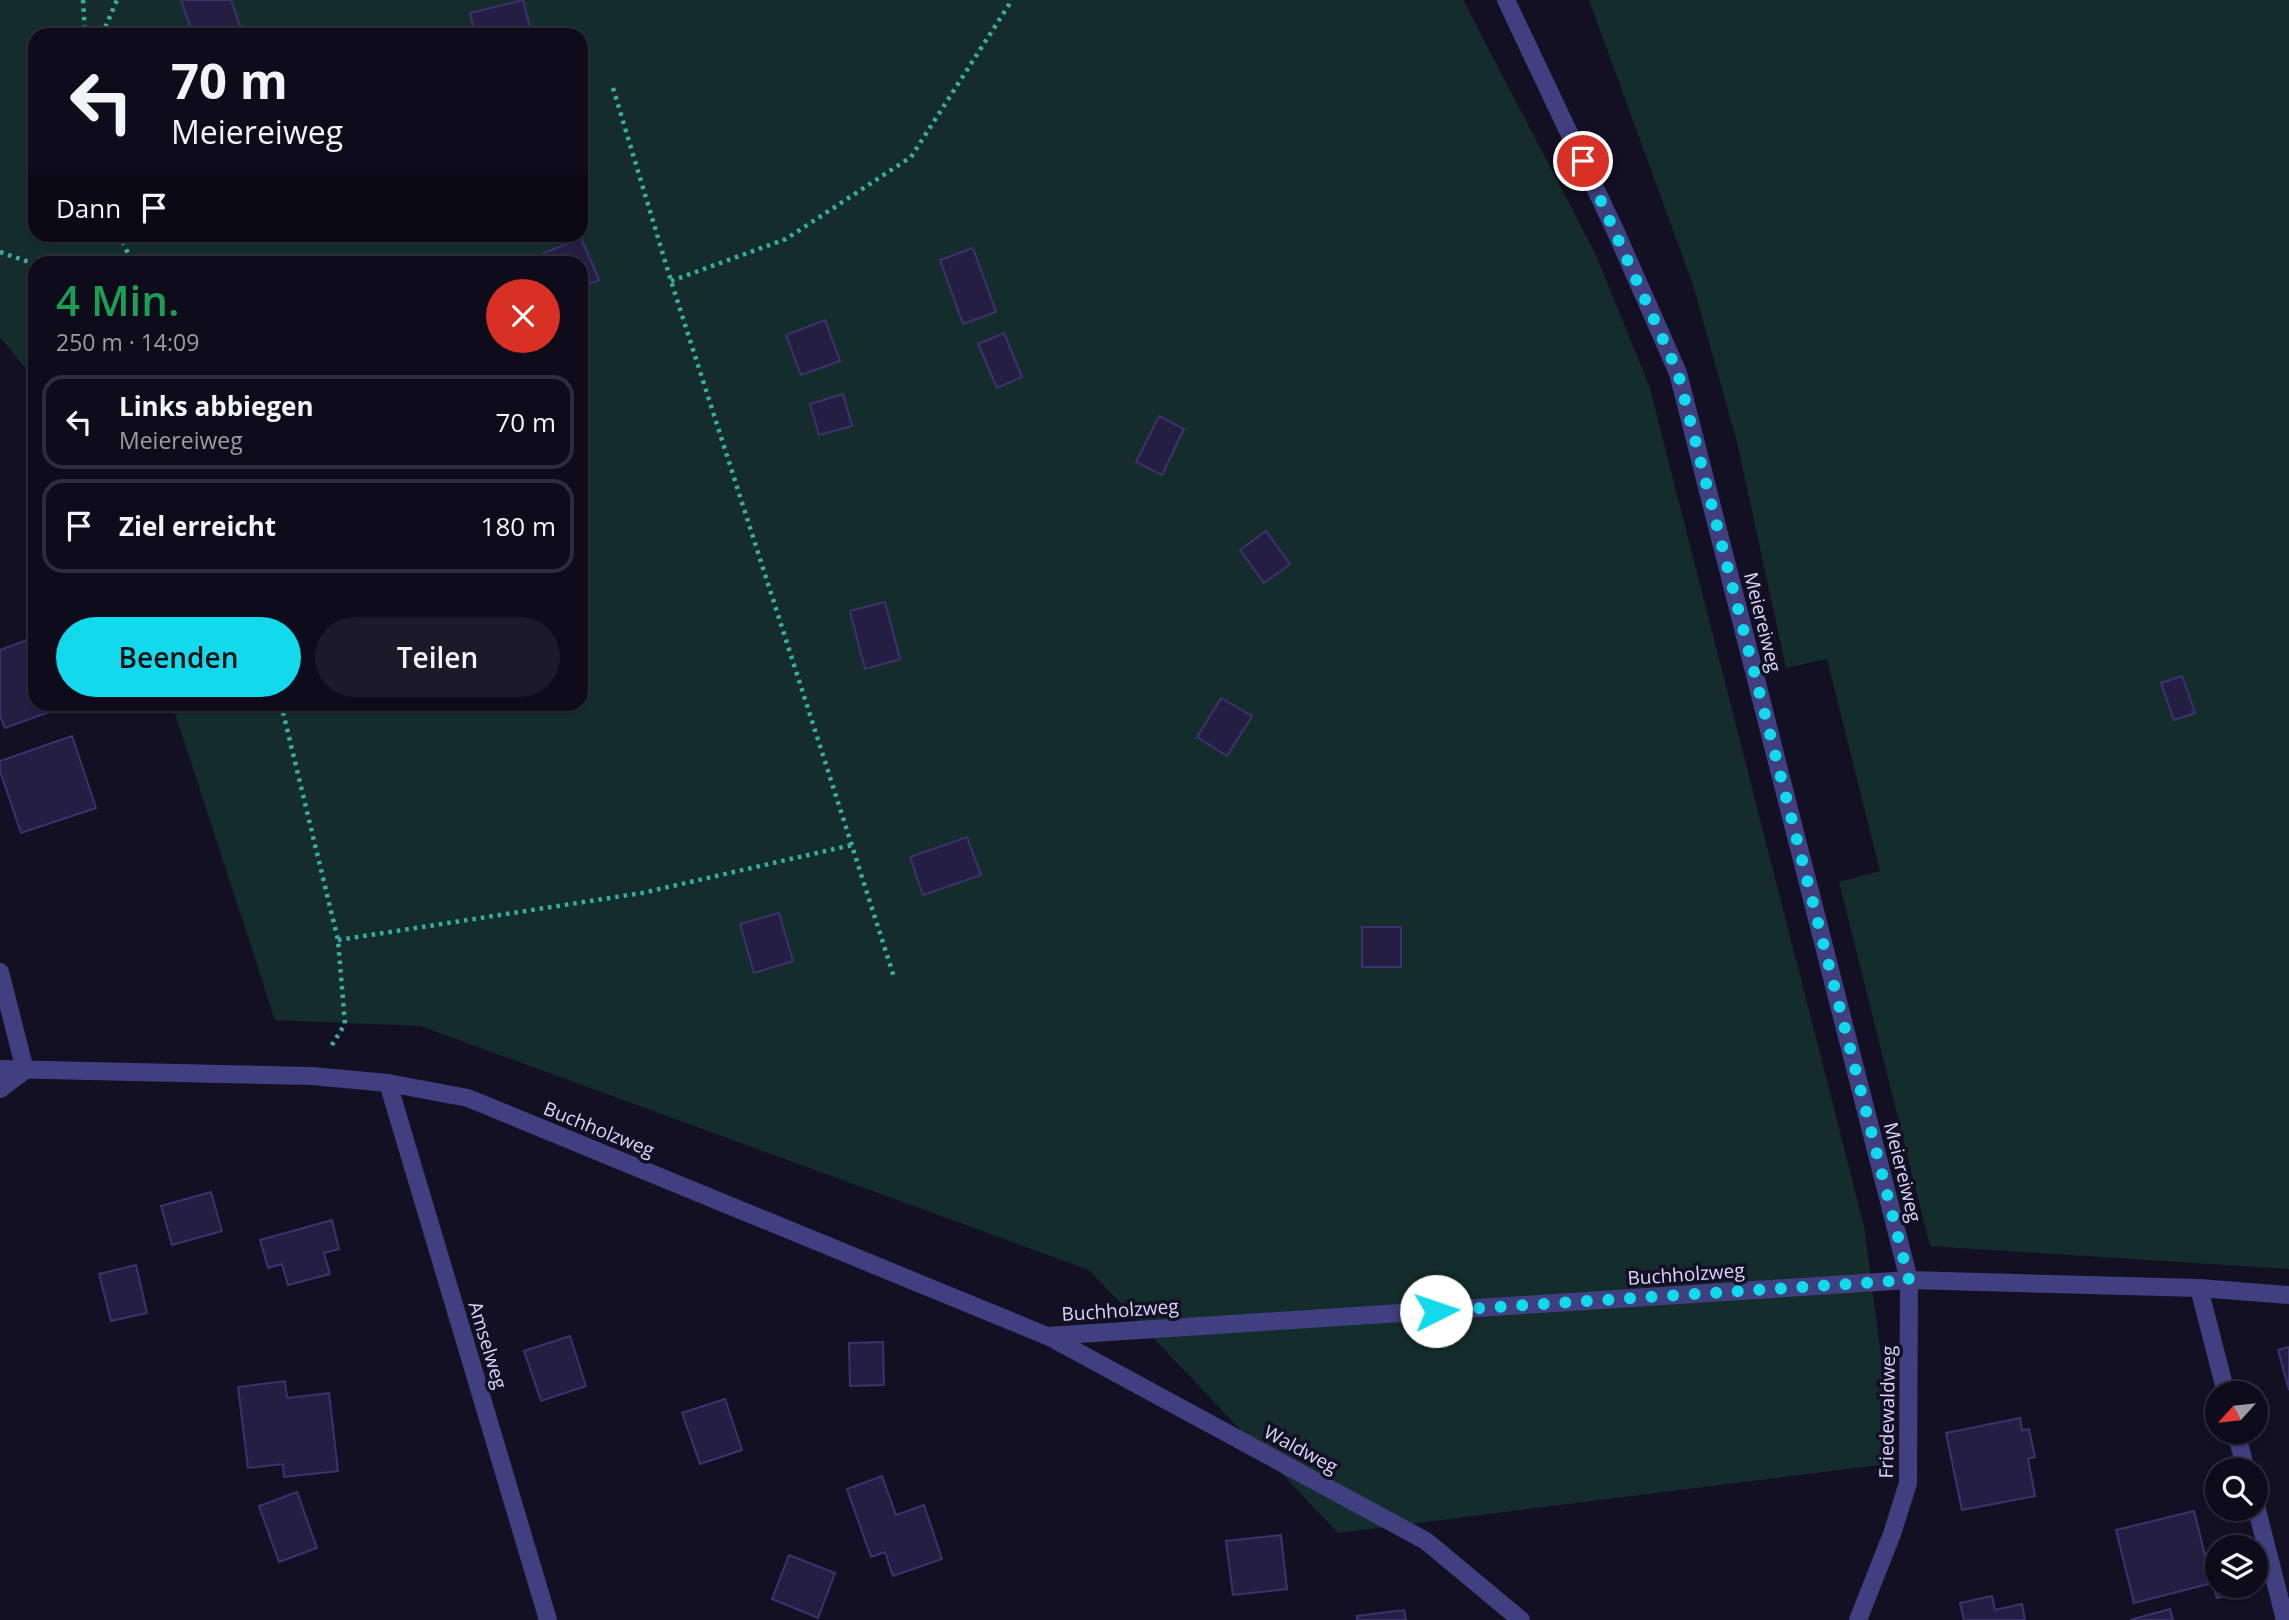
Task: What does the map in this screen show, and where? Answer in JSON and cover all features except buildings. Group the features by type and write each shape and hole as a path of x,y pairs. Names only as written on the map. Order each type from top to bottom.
{"street":[{"name":"Meiereiweg","path":"1506,0 1615,230 1678,373 1909,1280"},
{"path":"0,972 25,1070 0,1089"},
{"name":"Buchholzweg","path":"0,1069 312,1076 388,1083 468,1098 1047,1336 1909,1280 2199,1288 2289,1295"},
{"name":"Amselweg","path":"388,1083 548,1620"},
{"name":"Friedewaldweg","path":"1858,1620 1892,1534 1908,1483 1909,1280"},
{"path":"2199,1288 2224,1381"},
{"name":"Waldweg","path":"1047,1336 1426,1541 1521,1620"},
{"path":"2260,1521 2285,1620"}],"path":[{"path":"83,0 85,28"},
{"path":"105,28 117,0"},
{"path":"671,281 786,239 911,156 1012,0"},
{"path":"613,88 671,281 894,977"},
{"path":"0,252 28,262"},
{"path":"283,711 338,940 345,1024 312,1076"},
{"path":"338,940 642,892 852,845"}],"green space":[{"path":"0,0 1463,0 1594,251 1649,385 1864,1226 1895,1463 1338,1533 1089,1270 420,1026 275,1020 174,711 588,711 588,256 28,256 28,371 0,337"},
{"path":"1589,0 2289,0 2289,1269 1930,1246 1839,882 1880,871 1827,659 1786,668 1737,442 1693,285"}],"route":[{"path":"1436,1311 1909,1280 1678,373 1583,161"}]}
